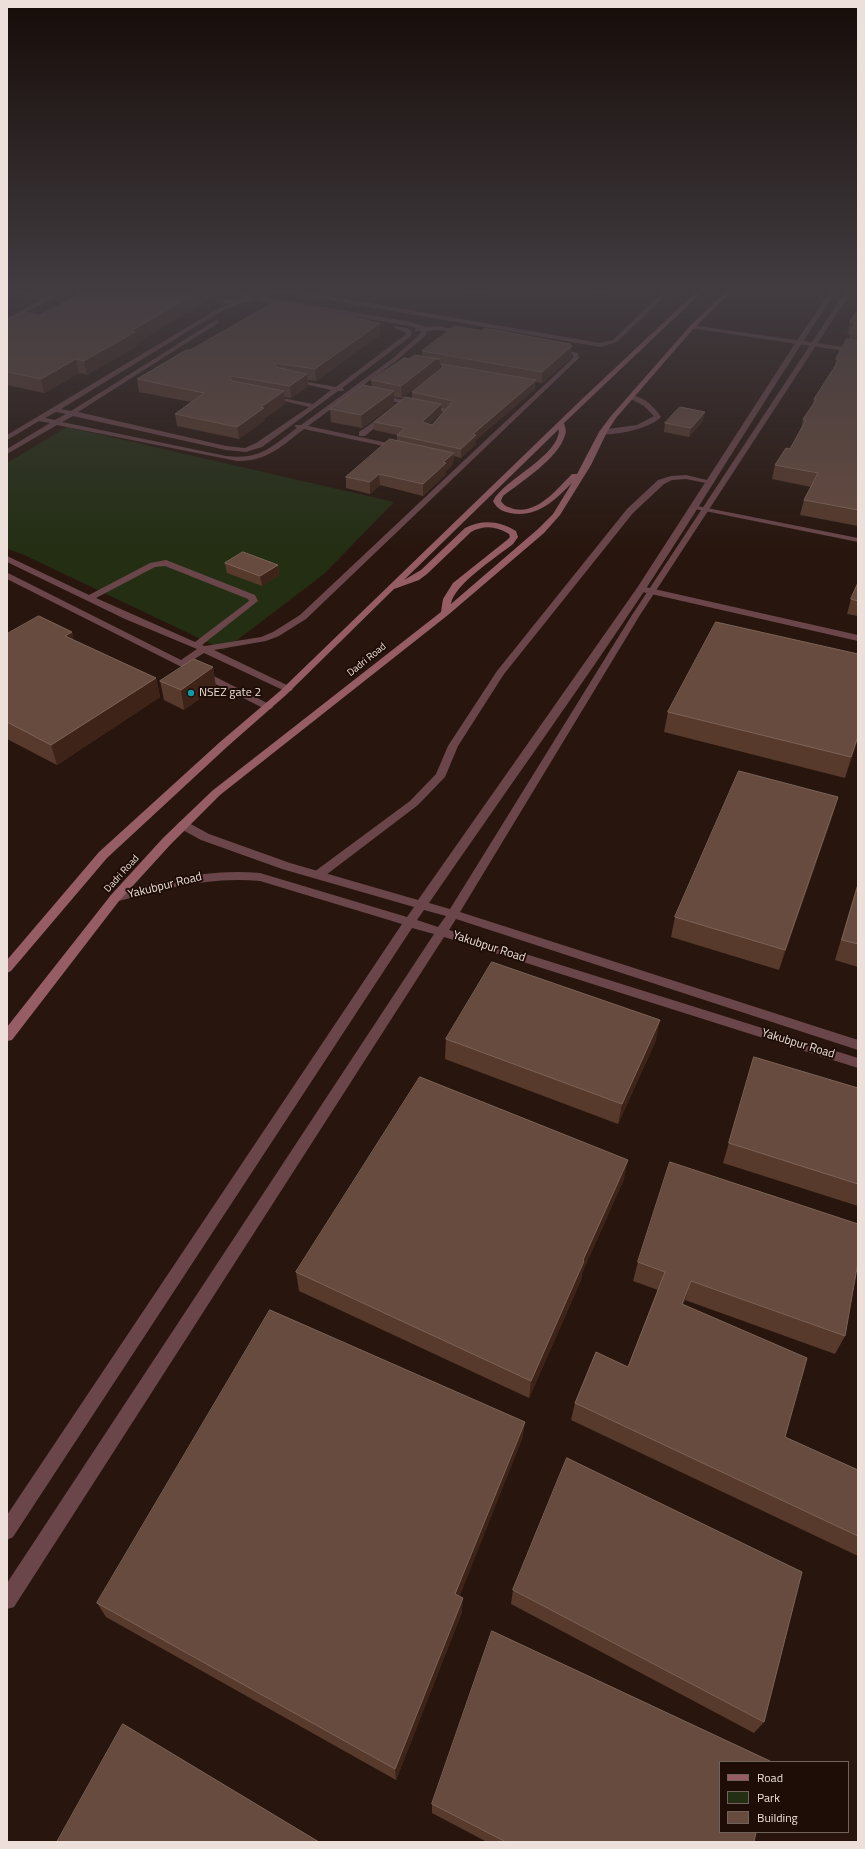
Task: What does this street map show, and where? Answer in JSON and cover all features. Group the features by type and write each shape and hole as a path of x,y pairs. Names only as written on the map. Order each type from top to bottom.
{"main road":[{"path":"7,968 103,855 224,744 288,689 386,591 608,378"},
{"name":"Dadri Road","path":"7,1036 115,898 167,841 216,793 445,613 541,531 556,515 587,465 603,432 647,378"},
{"path":"561,423 562,436 555,446 532,470 500,495 497,501 499,505 513,512 527,513 533,511 548,502 587,465"},
{"path":"386,591 416,578 468,530 475,526 493,524 513,533 514,537 510,542 456,585 447,599 445,613"}],"street":[{"path":"7,438 105,378"},
{"path":"7,452 127,378"},
{"path":"238,459 246,450 259,444 290,424 351,378"},
{"path":"38,419 238,459 257,458 266,454 375,378"},
{"path":"199,648 263,639 293,625 461,462 552,378"},
{"path":"700,508 711,482 776,378"},
{"path":"7,1531 421,905 646,590 700,508 791,378"},
{"path":"286,379 356,392"},
{"path":"264,396 314,406"},
{"path":"374,396 401,404 449,411 433,426"},
{"path":"603,432 639,427 652,422 658,417 655,411 648,405 630,397"},
{"path":"362,434 401,404"},
{"path":"53,409 226,448 246,450"},
{"path":"290,424 403,449"},
{"path":"318,875 414,803 441,775 453,746 500,673 630,511 661,482 671,478 686,477 711,482"},
{"path":"700,508 858,540"},
{"path":"7,559 128,617 288,689"},
{"path":"89,598 153,565 166,563 252,597 254,601 251,604 180,664"},
{"path":"7,576 268,707"},
{"path":"646,590 858,638"},
{"path":"7,1600 442,932 646,590"},
{"path":"56,601 75,592"},
{"name":"Yakubpur Road","path":"183,826 228,846 318,875 453,914 858,1045"},
{"name":"Yakubpur Road","path":"115,898 176,881 209,875 240,874 260,877 410,922 858,1063"}],"green space":[{"path":"67,427 394,502 324,574 224,650 22,554 7,549 7,463"}],"building":[{"path":"229,378 233,381 284,391 261,407 264,408 237,427 175,414 204,393 137,379"},
{"path":"244,378 301,378 290,386"},
{"path":"374,378 411,378 401,386 371,380"},
{"path":"429,378 526,378 536,380 473,434 476,435 461,449 397,435 405,428 374,422 405,397 441,404 422,422 432,425 453,401 412,392"},
{"path":"827,378 858,378 858,510 804,500 818,473 775,465 786,448 790,449 806,420 803,419 816,400 814,399"},
{"path":"363,385 394,391 361,415 330,409"},
{"path":"680,407 705,412 691,428 665,423"},
{"path":"390,439 454,453 443,462 446,463 423,484 379,474 370,482 346,477"},
{"path":"243,552 278,565 260,576 225,563"},
{"path":"858,583 858,601 851,599"},
{"path":"39,616 72,632 65,636 156,678 51,745 7,722 7,634"},
{"path":"716,622 858,654 858,736 851,757 668,712"},
{"path":"194,659 213,667 181,690 160,681"},
{"path":"739,771 838,797 785,950 675,917"},
{"path":"858,885 858,944 842,940"},
{"path":"492,962 660,1020 622,1104 446,1039"},
{"path":"754,1057 858,1088 858,1184 729,1143"},
{"path":"420,1077 628,1160 531,1381 296,1272"},
{"path":"670,1162 858,1224 858,1262 845,1336 691,1281 682,1304 807,1358 785,1437 858,1470 858,1536 575,1403 596,1352 628,1367 665,1272 638,1262"},
{"path":"270,1310 525,1422 455,1594 463,1598 395,1769 97,1603"},
{"path":"567,1458 802,1572 764,1722 513,1590"},
{"path":"492,1631 770,1761 719,1761 719,1833 756,1833 754,1842 506,1842 432,1804"},
{"path":"123,1724 319,1842 57,1842"}],"place":[{"name":"NSEZ gate 2","path":"191,693"}]}
